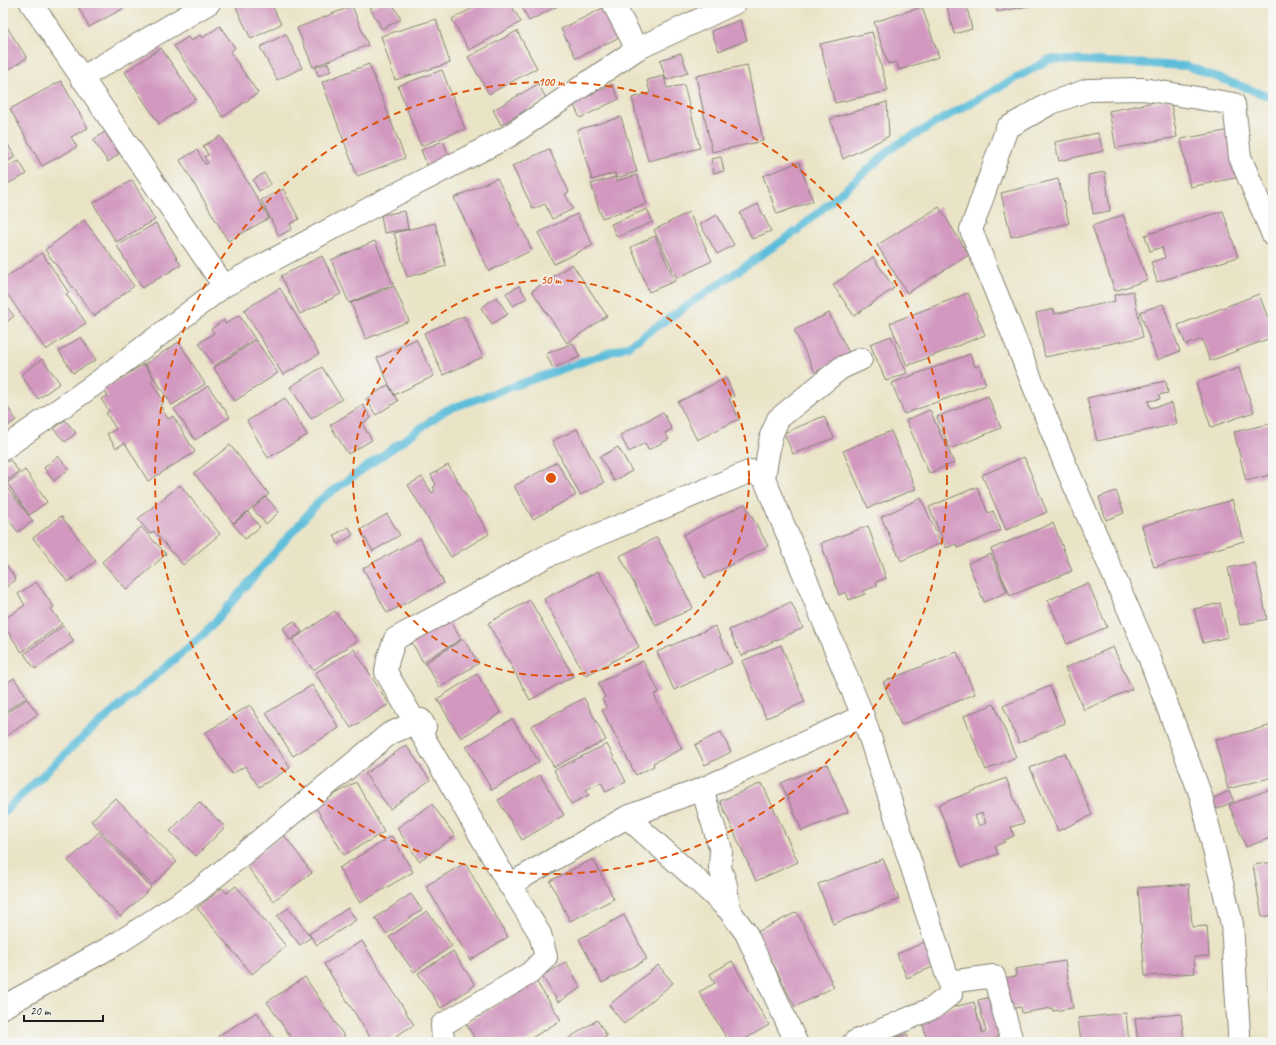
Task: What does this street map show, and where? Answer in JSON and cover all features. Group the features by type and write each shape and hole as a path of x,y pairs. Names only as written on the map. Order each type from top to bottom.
{"street":[{"path":"31,3 224,286"},
{"path":"81,78 209,3"},
{"path":"613,3 637,49"},
{"path":"3,449 96,384 224,286 382,201 509,136 637,49 735,3"},
{"path":"1239,1042 1232,924 1201,796 1148,654 1065,464 971,230 1007,128 1051,103 1088,90 1143,89 1234,104 1240,157 1273,234"},
{"path":"854,1042 933,1008 952,994 863,716 764,478 771,436 778,419 841,368 861,359"},
{"path":"443,1042 442,1026 530,974 546,957 540,934 509,885 386,672 388,659 395,639 547,556 751,472 764,478"},
{"path":"509,885 627,817 702,789 863,716"},
{"path":"3,1007 118,943 198,891 389,734 421,720 509,885"},
{"path":"702,789 721,850 720,868 726,885 729,910"},
{"path":"627,817 729,910 746,933 796,1042"},
{"path":"949,982 994,976 1012,1042"}],"building":[{"path":"76,3 124,3 126,7 89,27"},
{"path":"234,3 271,3 281,24 251,39"},
{"path":"380,3 392,3 401,19 382,29 370,8"},
{"path":"482,3 510,3 521,22 469,50 452,19"},
{"path":"520,3 563,3 529,21"},
{"path":"966,3 972,29 954,34 947,6"},
{"path":"996,3 1039,3 1039,4 997,12"},
{"path":"1272,3 1272,6 1223,4"},
{"path":"352,6 368,45 313,67 297,28"},
{"path":"607,6 622,36 576,58 561,29"},
{"path":"922,7 939,57 899,70 896,62 888,64 874,22"},
{"path":"436,19 450,63 395,80 381,36"},
{"path":"740,20 747,40 719,51 711,31"},
{"path":"3,21 27,58 3,73"},
{"path":"220,26 235,48 230,52 258,93 223,117 174,46 188,37 191,41 200,35 202,38"},
{"path":"517,31 537,68 489,94 468,57"},
{"path":"872,32 888,91 835,103 820,44"},
{"path":"286,34 302,68 277,80 260,47"},
{"path":"161,48 196,99 159,124 125,72"},
{"path":"681,53 688,73 666,80 660,60"},
{"path":"328,63 331,71 319,76 315,68"},
{"path":"369,64 405,158 357,176 322,82"},
{"path":"747,65 763,141 712,152 696,76"},
{"path":"442,70 465,129 421,146 398,86"},
{"path":"664,76 667,88 684,85 700,148 648,161 632,98 650,93 647,80"},
{"path":"61,81 88,128 71,137 77,147 42,166 10,109"},
{"path":"538,84 546,98 501,125 493,110"},
{"path":"612,84 619,99 580,118 573,103"},
{"path":"1170,99 1177,137 1116,148 1109,111"},
{"path":"887,102 889,136 843,159 830,119"},
{"path":"621,117 637,172 616,178 615,173 592,180 577,130"},
{"path":"1231,130 1240,177 1190,187 1181,139"},
{"path":"105,132 119,154 108,162 93,140"},
{"path":"1098,133 1103,151 1059,161 1055,142"},
{"path":"3,136 15,157 3,164"},
{"path":"220,136 269,218 228,241 180,160 197,150 205,164 208,163 204,157 208,155 203,146"},
{"path":"443,141 450,158 428,167 421,150"},
{"path":"549,149 569,192 565,194 573,209 552,219 545,204 533,209 512,166"},
{"path":"721,157 724,171 714,173 711,159"},
{"path":"19,161 27,174 3,186 3,169"},
{"path":"799,162 813,201 777,214 763,176"},
{"path":"1105,172 1110,211 1093,214 1088,175"},
{"path":"264,173 271,184 259,191 253,180"},
{"path":"637,175 647,204 602,218 591,184 615,177 616,181"},
{"path":"497,178 532,250 489,271 454,198"},
{"path":"1058,179 1069,223 1011,237 1001,193"},
{"path":"132,180 155,220 116,242 93,203"},
{"path":"283,189 299,219 290,224 292,229 279,236 261,200"},
{"path":"758,204 771,231 752,239 740,213"},
{"path":"939,207 969,255 907,293 877,245"},
{"path":"647,209 653,222 617,237 611,224"},
{"path":"405,211 408,229 384,233 381,215"},
{"path":"1223,211 1238,257 1157,282 1151,262 1165,258 1162,247 1150,251 1145,235"},
{"path":"689,212 712,261 677,278 654,230"},
{"path":"577,214 593,245 554,264 538,233"},
{"path":"717,215 734,245 717,254 700,224"},
{"path":"1123,215 1147,280 1115,291 1092,226"},
{"path":"84,220 134,286 94,316 45,250"},
{"path":"156,223 181,265 142,288 117,246"},
{"path":"435,223 446,266 407,277 394,233"},
{"path":"655,236 675,281 649,292 631,247"},
{"path":"375,241 393,284 349,303 331,260"},
{"path":"42,253 69,293 66,294 86,323 46,350 3,288 3,279"},
{"path":"322,256 341,294 300,314 281,276"},
{"path":"873,257 894,288 854,316 833,285"},
{"path":"572,264 607,316 567,343 532,291"},
{"path":"394,286 409,321 366,339 351,303"},
{"path":"519,286 527,298 513,306 506,293"},
{"path":"280,288 319,354 283,375 244,310"},
{"path":"1133,291 1143,337 1045,357 1036,313 1054,309 1055,314 1115,301 1114,295"},
{"path":"968,293 985,335 907,366 890,323"},
{"path":"1259,294 1268,318 1273,316 1273,337 1210,361 1202,339 1186,345 1178,325"},
{"path":"496,297 508,314 492,324 481,308"},
{"path":"3,302 14,316 3,325"},
{"path":"1163,304 1180,351 1157,360 1140,312"},
{"path":"829,313 850,355 815,372 794,330"},
{"path":"239,315 255,339 214,366 199,343 214,333 211,329 224,320 225,324"},
{"path":"464,316 483,357 443,375 424,333"},
{"path":"891,336 907,373 886,381 870,344"},
{"path":"81,337 96,360 73,373 59,351"},
{"path":"416,339 434,376 394,395 377,358"},
{"path":"256,340 278,373 235,401 214,368"},
{"path":"179,342 205,384 172,405 145,364"},
{"path":"573,343 580,357 553,368 546,354"},
{"path":"970,354 975,367 979,366 986,384 904,414 892,383"},
{"path":"42,359 60,383 38,399 21,375"},
{"path":"144,364 154,378 151,381 164,402 160,405 168,419 173,416 195,452 148,481 125,443 116,448 107,434 116,429 106,413 109,411 101,399 108,396 103,389"},
{"path":"322,367 342,399 311,419 290,387"},
{"path":"1239,368 1254,412 1211,427 1196,383"},
{"path":"726,378 734,396 729,399 739,419 697,440 678,402"},
{"path":"1166,381 1168,393 1159,395 1160,399 1148,401 1150,408 1172,403 1177,424 1097,441 1087,398"},
{"path":"388,385 398,401 376,415 366,399"},
{"path":"208,386 230,417 195,440 174,409"},
{"path":"988,396 1001,428 950,449 937,417"},
{"path":"285,398 307,435 268,458 247,421"},
{"path":"6,405 16,420 6,427 3,424 3,407"},
{"path":"363,405 371,418 362,424 372,440 348,454 330,425"},
{"path":"930,410 954,463 929,473 906,420"},
{"path":"663,412 672,429 665,433 669,439 648,450 645,443 629,452 620,435"},
{"path":"824,416 834,438 793,454 784,433"},
{"path":"65,420 76,433 65,442 54,429"},
{"path":"1273,423 1273,474 1246,481 1234,432"},
{"path":"577,429 604,483 580,495 552,441"},
{"path":"891,431 916,489 868,508 843,451"},
{"path":"230,445 269,494 233,523 194,473"},
{"path":"618,447 632,471 614,481 600,457"},
{"path":"58,456 69,469 54,481 44,468"},
{"path":"1024,457 1047,512 1006,530 982,475"},
{"path":"10,460 19,472 6,481 3,476 3,464"},
{"path":"557,462 576,495 533,519 514,486"},
{"path":"448,465 489,534 451,557 408,485 422,477 432,493 435,491 433,487 436,485 431,475"},
{"path":"25,470 47,502 29,515 7,483"},
{"path":"180,485 220,534 183,565 154,531 150,534 138,519"},
{"path":"977,487 988,513 993,511 1001,530 958,548 956,544 946,548 929,507"},
{"path":"8,489 33,521 18,532 3,513 3,493"},
{"path":"1116,491 1124,513 1106,520 1099,497"},
{"path":"266,497 279,512 266,524 253,509"},
{"path":"921,498 941,543 901,561 881,517"},
{"path":"1232,500 1244,541 1154,567 1142,526"},
{"path":"745,504 768,546 705,578 683,535"},
{"path":"248,512 260,527 245,539 233,524"},
{"path":"387,514 400,535 373,551 360,530"},
{"path":"61,516 96,561 68,582 33,538"},
{"path":"1053,523 1072,571 1010,596 991,549"},
{"path":"868,526 886,578 876,582 877,586 863,591 865,594 849,600 846,592 839,595 821,543"},
{"path":"141,527 166,554 127,590 102,562"},
{"path":"349,527 353,535 338,544 334,535"},
{"path":"657,537 693,608 656,626 620,556"},
{"path":"420,538 444,583 387,613 363,568"},
{"path":"991,554 1007,592 984,602 968,563"},
{"path":"3,559 16,580 3,589"},
{"path":"1255,563 1267,619 1240,625 1228,568"},
{"path":"598,571 639,647 585,676 544,599"},
{"path":"36,582 54,607 51,609 62,624 22,652 3,625 3,620 25,605 18,594"},
{"path":"1088,583 1107,627 1067,644 1048,600"},
{"path":"530,600 573,676 530,700 488,623"},
{"path":"791,602 803,628 741,656 729,630"},
{"path":"1220,603 1228,637 1203,643 1194,609"},
{"path":"335,611 357,641 313,670 292,640"},
{"path":"448,618 461,639 423,662 411,641"},
{"path":"294,621 302,632 290,640 283,628"},
{"path":"63,626 74,641 35,669 24,654"},
{"path":"715,626 732,663 674,690 657,652"},
{"path":"463,639 479,663 440,687 425,663"},
{"path":"781,645 805,702 766,718 742,661"},
{"path":"1113,647 1132,689 1084,710 1065,668"},
{"path":"354,649 389,704 351,728 315,673"},
{"path":"957,652 975,694 901,725 883,682"},
{"path":"643,661 659,692 654,695 682,749 653,763 654,766 636,775 602,710 607,708 602,699 605,697 598,683"},
{"path":"477,674 501,713 461,738 437,699"},
{"path":"14,678 27,697 3,713 3,685"},
{"path":"312,685 339,728 293,756 266,713"},
{"path":"1050,686 1065,723 1019,743 1003,706"},
{"path":"584,698 606,740 554,767 531,726"},
{"path":"27,699 38,714 4,738 3,715"},
{"path":"994,704 1016,757 986,770 964,716"},
{"path":"250,705 290,768 259,787 245,766 232,774 205,733"},
{"path":"512,719 539,762 492,790 466,747"},
{"path":"1273,725 1273,777 1228,789 1215,740"},
{"path":"721,732 731,752 705,765 695,745"},
{"path":"607,744 626,782 606,792 601,782 586,790 589,795 571,804 554,770"},
{"path":"406,745 430,780 390,809 365,774"},
{"path":"1065,753 1092,815 1058,831 1030,768"},
{"path":"827,764 848,812 802,831 781,783"},
{"path":"540,775 564,815 522,840 498,800"},
{"path":"1006,778 1024,823 1011,827 1014,836 995,846 998,854 962,867 938,805","holes":["982,813 986,823 979,826 975,816"]},
{"path":"356,782 384,832 344,855 315,806"},
{"path":"762,783 798,862 756,881 720,801"},
{"path":"1268,790 1273,802 1273,837 1246,847 1229,805"},
{"path":"1229,791 1234,801 1217,809 1212,799"},
{"path":"115,798 177,862 152,885 91,821"},
{"path":"199,802 225,827 196,856 170,831"},
{"path":"432,804 455,836 419,861 397,828"},
{"path":"99,832 151,888 120,917 68,861"},
{"path":"284,835 312,873 273,901 245,863"},
{"path":"392,836 413,872 360,903 339,868"},
{"path":"593,859 614,899 570,921 550,881"},
{"path":"883,859 899,899 833,924 818,884"},
{"path":"1273,862 1273,915 1262,917 1253,865"},
{"path":"465,863 508,937 470,960 426,886"},
{"path":"1189,884 1192,927 1207,926 1209,956 1194,957 1195,973 1145,976 1138,888"},
{"path":"236,886 286,946 252,974 197,908 222,888 227,893"},
{"path":"411,894 422,910 386,934 375,918"},
{"path":"288,908 311,937 300,945 277,916"},
{"path":"348,908 356,920 317,945 309,934"},
{"path":"427,911 452,946 414,972 389,937"},
{"path":"797,912 834,987 795,1007 757,932"},
{"path":"624,915 647,959 602,983 579,939"},
{"path":"362,941 414,1025 386,1042 373,1042 324,964"},
{"path":"925,942 935,966 907,978 897,954"},
{"path":"453,951 475,985 441,1008 418,973"},
{"path":"732,961 769,1025 740,1042 729,1042 699,992 715,983 710,974"},
{"path":"1065,961 1073,1008 1053,1011 1052,1008 1022,1013 1021,1007 1009,1009 1004,978 1016,976 1015,969"},
{"path":"566,962 581,988 558,1002 542,976"},
{"path":"658,965 673,983 624,1024 609,1005"},
{"path":"1269,975 1273,975 1273,993 1269,993"},
{"path":"305,977 348,1042 294,1042 267,1002"},
{"path":"536,981 561,1020 525,1042 477,1042 466,1024"},
{"path":"995,996 1005,1034 997,1036 998,1042 927,1042 921,1015 974,1002 982,1033 986,1032 978,1000"},
{"path":"257,1012 276,1042 223,1042 218,1036"},
{"path":"1126,1013 1129,1042 1081,1042 1078,1018"},
{"path":"1181,1014 1184,1042 1138,1042 1135,1018"},
{"path":"597,1020 607,1036 598,1042 563,1042"},
{"path":"907,1034 909,1042 882,1042"}],"waterway":[{"path":"3,813 71,748 205,633 320,500 446,410 628,346 798,230 896,145 1050,59 1187,66 1273,98"}]}
